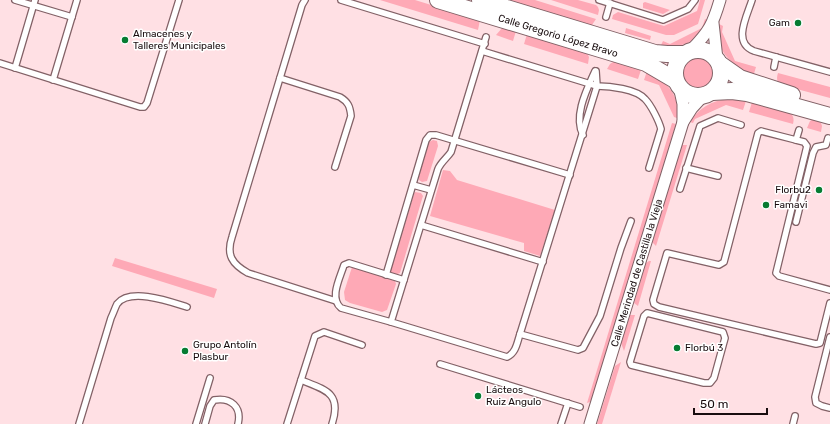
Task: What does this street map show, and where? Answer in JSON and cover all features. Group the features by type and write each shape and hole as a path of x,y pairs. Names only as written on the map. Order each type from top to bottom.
{"main road":[{"name":"Calle Gregorio López Bravo","path":"438,0 646,64 677,83"},
{"name":"Calle Gregorio López Bravo","path":"480,0 655,53 667,54 687,52"},
{"path":"830,105 740,78 718,62 708,52 697,49 687,52 680,57 675,66 677,83 688,94 693,96 732,91 747,93 830,116"},
{"path":"708,93 716,88 720,79 721,69 718,62"}],"street":[{"path":"687,52 703,38 713,23 720,0"},
{"path":"713,23 718,62"},
{"name":"Calle Merindad de Castilla la Vieja","path":"677,83 683,104 683,122"},
{"name":"Calle Merindad de Castilla la Vieja","path":"590,424 683,122 692,108 708,93"}],"lane":[{"path":"15,0 34,3 72,17"},
{"path":"53,80 77,0"},
{"path":"0,63 140,107 144,106 149,96 179,0"},
{"path":"305,0 229,244 229,250 231,258 238,267 248,273 336,301"},
{"path":"341,0 484,44"},
{"path":"599,0 663,20 688,9 694,0"},
{"path":"752,0 742,35 742,40 749,49 830,72"},
{"path":"15,68 34,3"},
{"path":"606,17 610,3"},
{"path":"391,322 439,166 448,158 455,141 486,37"},
{"path":"482,51 588,86 612,86 636,93 645,99 661,129 649,168"},
{"path":"774,67 776,57"},
{"path":"404,280 347,263 344,265 336,290 336,301 341,308 507,358 512,356 515,352 583,135 597,86 596,71 588,86 580,114 579,127 583,135"},
{"path":"280,78 340,97 346,101 350,107 351,116 335,168"},
{"path":"680,189 700,126 722,118 741,125"},
{"path":"796,140 799,130"},
{"path":"830,290 779,276 776,273 807,146 804,142 761,132 758,133 725,260 722,265 668,253 665,256 652,300 658,307 816,344 820,343 830,303"},
{"path":"386,275 426,140 430,136 436,135 570,175"},
{"path":"796,222 813,153 816,147 828,146 828,138"},
{"path":"686,168 718,176"},
{"path":"413,184 431,190"},
{"path":"520,334 578,350 583,348 600,316 630,221"},
{"path":"421,225 543,262"},
{"path":"658,254 665,256"},
{"path":"79,424 111,318 118,303 129,297 141,296 156,297 187,307"},
{"path":"640,311 723,332 725,338 714,378 710,383 704,384 631,365 629,358 644,316 647,313"},
{"path":"287,424 315,336 324,332 362,345"},
{"path":"830,337 816,397 816,403 830,408"},
{"path":"440,364 580,407"},
{"path":"196,424 210,378"},
{"path":"301,380 330,394 336,407 332,424"},
{"path":"205,424 210,406 214,400 221,399 231,402 236,407 240,416 238,424"},
{"path":"561,424 568,403"},
{"path":"793,424 795,416"}],"shaded area":[{"path":"380,0 415,0 480,20 478,30"},
{"path":"500,0 535,0 596,19 590,26"},
{"path":"551,0 578,0 596,5 599,10 598,15"},
{"path":"700,0 705,0 698,24 674,35 666,35 612,19 613,15 618,12 664,26 697,11"},
{"path":"645,2 670,10 663,14 643,8 643,3"},
{"path":"705,19 708,20 694,39 684,45 660,47 663,41 670,44 702,28"},
{"path":"719,24 723,26 722,32 735,61 756,67 753,77 732,62 724,53 719,43"},
{"path":"503,27 516,31 513,41 496,35"},
{"path":"626,28 651,36 650,40 625,33"},
{"path":"527,34 587,53 589,57 588,64 524,44"},
{"path":"698,58 709,62 713,73 709,84 698,88 687,84 683,73 687,62"},
{"path":"613,62 641,70 638,79 607,69"},
{"path":"647,71 661,80 671,90 676,102 677,118 674,117 659,85 644,80"},
{"path":"778,73 830,87 830,98 782,85 777,80"},
{"path":"728,99 746,101 743,110 726,105 695,119 693,123 690,122 698,112 706,106 716,101"},
{"path":"752,102 790,113 794,121 793,124 749,112"},
{"path":"814,119 821,123 821,132 807,128 810,121"},
{"path":"672,123 676,124 592,399 587,403"},
{"path":"433,140 437,141 438,146 427,181 422,182 419,180 419,176 429,142"},
{"path":"682,145 687,145 656,246 652,242"},
{"path":"443,170 450,171 457,180 555,210 540,256 524,251 524,243 430,216"},
{"path":"415,192 421,193 423,196 400,273 395,275 391,273 391,269"},
{"path":"115,258 217,289 214,298 112,266"},
{"path":"651,261 638,306 634,303 646,263"},
{"path":"352,267 395,281 396,284 387,310 382,312 350,303 345,300 344,292"},
{"path":"630,315 635,315 624,351 621,343"},
{"path":"621,362 602,424 597,424 615,366"}],"place":[{"name":"Gam","path":"798,23"},
{"name":"Almacenes y Talleres Municipales","path":"125,40"},
{"name":"Florbu2","path":"819,190"},
{"name":"Famavi","path":"766,205"},
{"name":"Florbú 3","path":"677,348"},
{"name":"Grupo Antolín Plasbur","path":"185,351"},
{"name":"Lácteos Ruiz Angulo","path":"478,396"}]}
